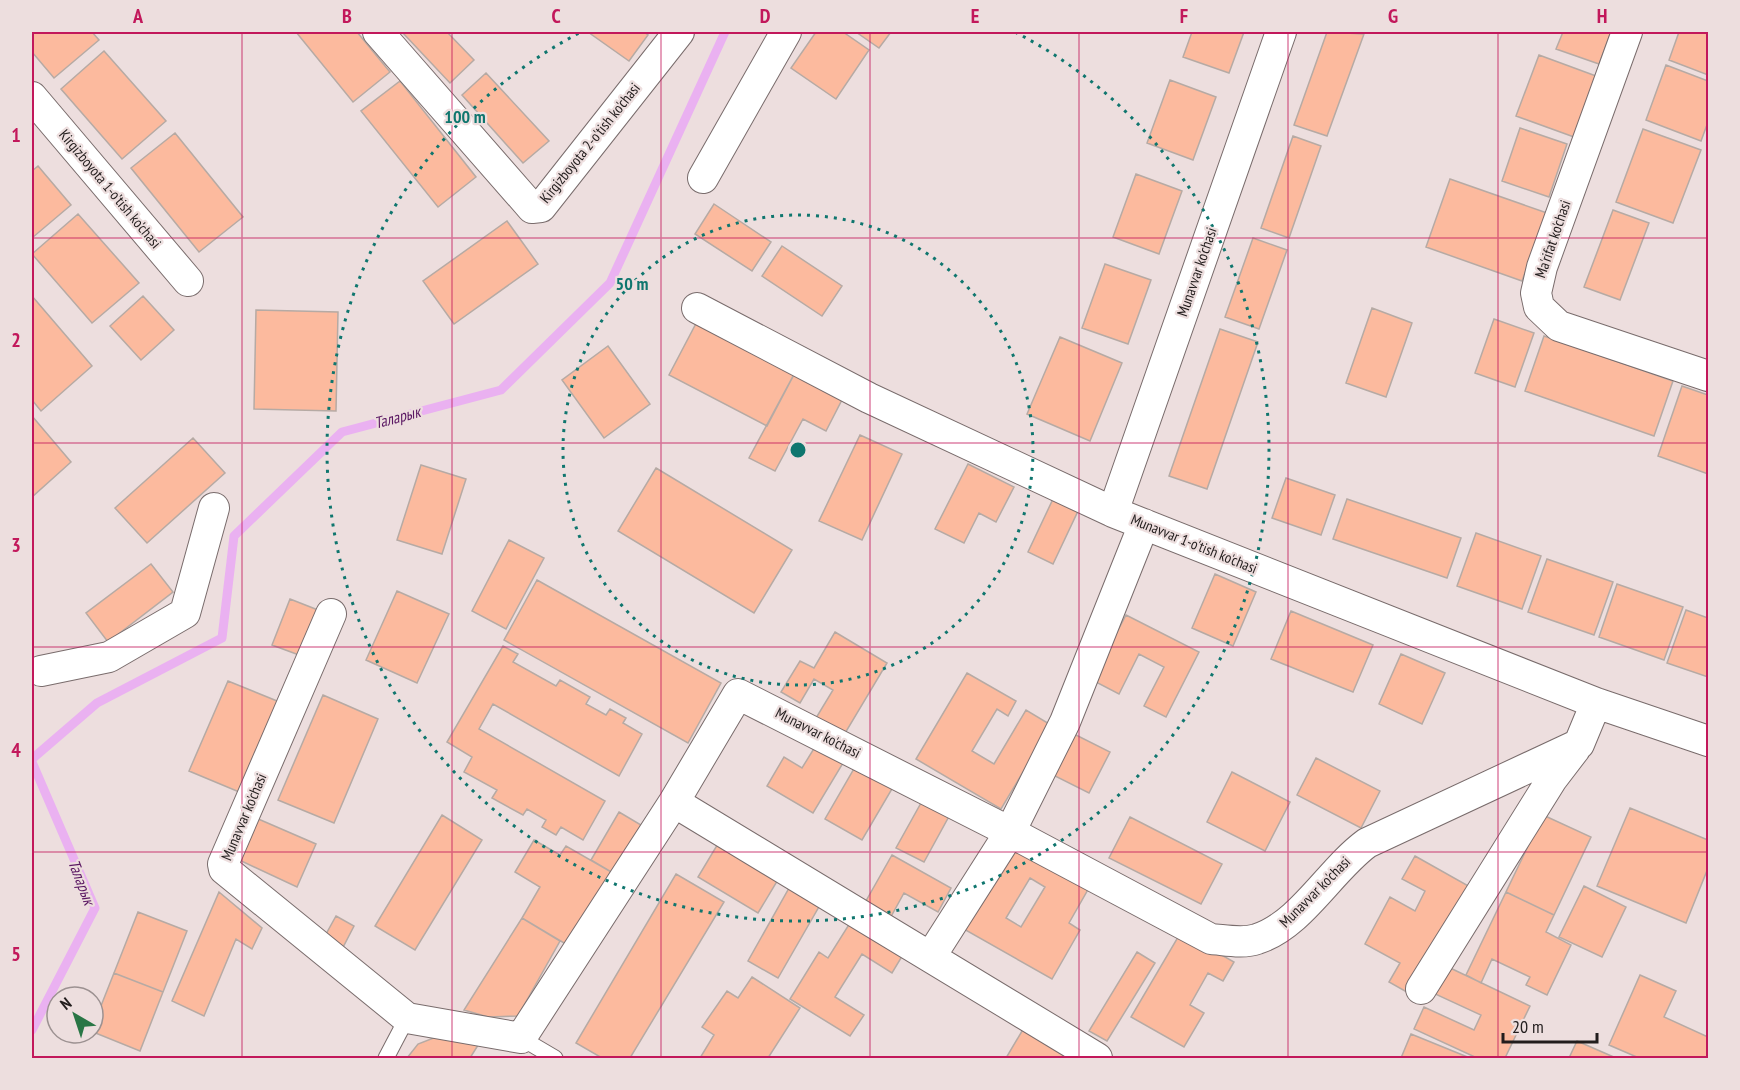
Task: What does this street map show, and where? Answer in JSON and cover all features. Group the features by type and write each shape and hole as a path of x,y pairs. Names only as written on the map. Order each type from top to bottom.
{"street":[{"name":"Kirgizboyota 2-o'tish ko'chasi","path":"378,32 532,208 541,207 679,32"},
{"path":"703,178 786,32"},
{"name":"Munavvar ko'chasi","path":"1113,512 1281,32"},
{"name":"Ma'rifat ko'chasi","path":"1627,32 1542,267 1536,293 1539,307 1559,326 1708,376"},
{"name":"Kirgizboyota 1-o'tish ko'chasi","path":"32,98 188,281"},
{"name":"Munavvar 1-o'tish ko'chasi","path":"697,308 868,398 1113,512 1596,703 1708,741"},
{"path":"35,675 109,657 184,613 214,508"},
{"path":"931,956 1010,832 1065,722 1144,524"},
{"name":"Munavvar ko'chasi","path":"331,614 223,864 228,874 407,1018 522,1038 674,802 738,694 1010,832 1211,939 1255,940 1274,932 1289,920 1353,854 1368,843 1579,744"},
{"path":"1421,989 1552,779 1579,744 1596,703"},
{"path":"674,802 931,956 1097,1059"}],"lane":[{"path":"386,1059 407,1018"},
{"name":"Munavvar ko'chasi","path":"522,1038 555,1059"}],"building":[{"path":"32,32 92,32 99,40 54,78 32,52"},
{"path":"296,32 357,32 390,72 353,102"},
{"path":"402,32 447,32 474,60 450,83"},
{"path":"588,32 644,32 648,35 629,61"},
{"path":"816,32 843,32 869,50 836,99 791,68"},
{"path":"856,32 891,32 879,48"},
{"path":"1192,32 1244,32 1229,73 1183,57"},
{"path":"1327,32 1364,34 1327,136 1294,125"},
{"path":"1563,32 1611,32 1599,64 1556,49"},
{"path":"1679,32 1708,32 1708,75 1669,60"},
{"path":"104,51 166,121 122,159 61,89"},
{"path":"1539,55 1596,76 1574,137 1516,116"},
{"path":"1666,65 1708,81 1708,122 1701,141 1646,120"},
{"path":"486,73 549,141 523,163 462,95"},
{"path":"1170,80 1216,97 1193,160 1147,143"},
{"path":"400,81 476,177 438,207 361,111"},
{"path":"1520,128 1567,144 1549,197 1502,181"},
{"path":"1643,129 1701,150 1673,223 1616,202"},
{"path":"175,133 243,217 199,252 131,168"},
{"path":"1293,136 1321,146 1289,238 1261,228"},
{"path":"38,166 71,205 32,238 32,171"},
{"path":"1136,174 1182,191 1159,254 1113,237"},
{"path":"1450,179 1547,213 1522,281 1426,247"},
{"path":"714,204 771,242 752,271 695,234"},
{"path":"1613,210 1649,223 1620,300 1584,287"},
{"path":"78,214 139,283 92,323 32,254"},
{"path":"507,221 538,264 454,324 423,281"},
{"path":"1253,238 1287,250 1259,329 1225,317"},
{"path":"782,246 842,286 822,316 762,276"},
{"path":"1105,264 1151,280 1128,344 1082,328"},
{"path":"32,296 92,366 41,411 32,400"},
{"path":"143,296 174,330 141,360 110,326"},
{"path":"1372,308 1412,323 1386,397 1346,383"},
{"path":"256,310 338,312 336,411 254,409"},
{"path":"701,314 799,365 767,426 669,375"},
{"path":"1494,319 1534,333 1515,387 1475,373"},
{"path":"1220,329 1258,342 1207,489 1169,476"},
{"path":"1544,336 1673,381 1654,436 1525,391"},
{"path":"1060,337 1122,363 1090,441 1027,414"},
{"path":"608,346 650,404 604,438 562,380"},
{"path":"799,365 847,390 826,431 803,419 775,471 749,458"},
{"path":"1682,386 1708,395 1708,474 1658,456"},
{"path":"32,416 71,462 32,497"},
{"path":"860,435 902,454 862,540 819,521"},
{"path":"193,438 225,473 147,543 115,508"},
{"path":"968,464 1014,487 996,522 979,513 964,543 935,529"},
{"path":"421,465 466,479 442,554 397,540"},
{"path":"656,468 792,550 754,613 618,531"},
{"path":"1286,478 1335,495 1321,535 1272,518"},
{"path":"1053,499 1078,511 1053,564 1028,552"},
{"path":"1347,499 1461,538 1447,578 1333,539"},
{"path":"1476,533 1541,556 1522,609 1457,586"},
{"path":"509,540 544,558 506,629 472,611"},
{"path":"1547,559 1613,582 1594,635 1528,612"},
{"path":"151,564 173,592 108,642 86,613"},
{"path":"1215,574 1256,592 1233,646 1192,628"},
{"path":"537,580 721,683 688,743 504,640"},
{"path":"1617,584 1683,607 1664,660 1599,637"},
{"path":"397,591 449,614 417,683 366,660"},
{"path":"290,599 318,610 299,655 272,645"},
{"path":"1686,610 1708,618 1708,677 1667,663"},
{"path":"1291,611 1373,645 1353,692 1271,659"},
{"path":"1126,615 1199,652 1166,717 1144,706 1164,667 1139,654 1119,694 1092,680"},
{"path":"835,632 887,663 844,735 816,718 833,690 814,679 800,703 781,692 800,661 814,668"},
{"path":"503,646 518,654 513,662 556,686 560,680 590,697 586,704 606,715 610,709 626,718 623,723 642,734 619,776 493,704 479,729 605,801 583,840 561,827 556,835 542,827 546,820 527,809 523,815 492,798 497,790 464,772 472,757 447,742"},
{"path":"1401,654 1445,673 1422,724 1379,704"},
{"path":"967,673 1016,701 1008,716 997,709 972,751 994,764 1026,710 1051,725 1001,809 916,759"},
{"path":"228,681 282,703 244,794 189,771"},
{"path":"323,695 378,719 334,823 278,800"},
{"path":"1072,733 1110,752 1089,793 1051,774"},
{"path":"818,742 846,758 813,813 767,786 784,757 802,768"},
{"path":"1316,758 1380,791 1361,828 1297,795"},
{"path":"859,760 896,782 862,840 825,819"},
{"path":"1232,772 1290,802 1265,851 1207,822"},
{"path":"926,794 953,809 924,862 896,848"},
{"path":"1630,808 1708,840 1708,868 1686,923 1597,886"},
{"path":"619,812 641,825 613,873 591,860"},
{"path":"442,815 482,840 415,950 375,926"},
{"path":"1543,815 1591,837 1554,915 1506,892"},
{"path":"1130,817 1222,864 1201,904 1109,858"},
{"path":"256,818 316,844 297,887 237,859"},
{"path":"722,837 782,873 758,913 698,877"},
{"path":"534,840 560,855 566,846 613,873 569,946 522,918 540,887 515,872"},
{"path":"1011,842 1090,886 1069,923 1080,930 1052,979 962,928","holes":["1030,878 1045,887 1021,927 1006,918"]},
{"path":"892,855 951,888 938,912 904,893 888,922 862,908"},
{"path":"1415,856 1472,888 1412,995 1389,982 1400,963 1365,944 1390,897 1415,911 1425,891 1402,879"},
{"path":"676,874 724,902 630,1058 602,1058 576,1043"},
{"path":"793,881 824,898 778,978 748,961"},
{"path":"1584,886 1626,907 1602,957 1559,937"},
{"path":"219,892 262,928 252,949 236,939 204,1016 172,1001"},
{"path":"1506,892 1554,915 1546,932 1571,945 1547,995 1526,985 1530,977 1492,959 1481,983 1466,975"},
{"path":"138,912 187,931 163,992 114,973"},
{"path":"855,915 907,948 892,973 862,954 835,997 864,1015 850,1036 790,999 819,952 828,958"},
{"path":"336,916 354,926 339,955 320,945"},
{"path":"522,918 560,941 518,1016 488,1017 464,1010"},
{"path":"1181,932 1234,962 1223,981 1208,973 1190,1005 1204,1013 1184,1047 1131,1017"},
{"path":"1137,952 1155,963 1107,1041 1089,1031"},
{"path":"1446,966 1530,1006 1505,1058 1477,1058 1414,1029 1424,1007 1474,1030 1481,1015 1433,993"},
{"path":"114,973 163,992 140,1051 105,1037 105,996"},
{"path":"1640,975 1676,991 1664,1017 1708,1037 1708,1058 1639,1058 1609,1045"},
{"path":"752,977 800,1008 768,1058 700,1058 714,1035 702,1027 727,991 738,998"},
{"path":"1025,1026 1076,1058 1006,1058"},
{"path":"1411,1034 1470,1058 1401,1058"},
{"path":"436,1037 480,1042 470,1058 407,1058 418,1044"},
{"path":"1577,1041 1616,1058 1569,1058"}],"waterway":[{"name":"Таларык","path":"32,759 97,703 222,638 234,536 342,432 501,390 610,283 725,32"},
{"name":"Таларык","path":"32,762 95,908 32,1030"}]}
